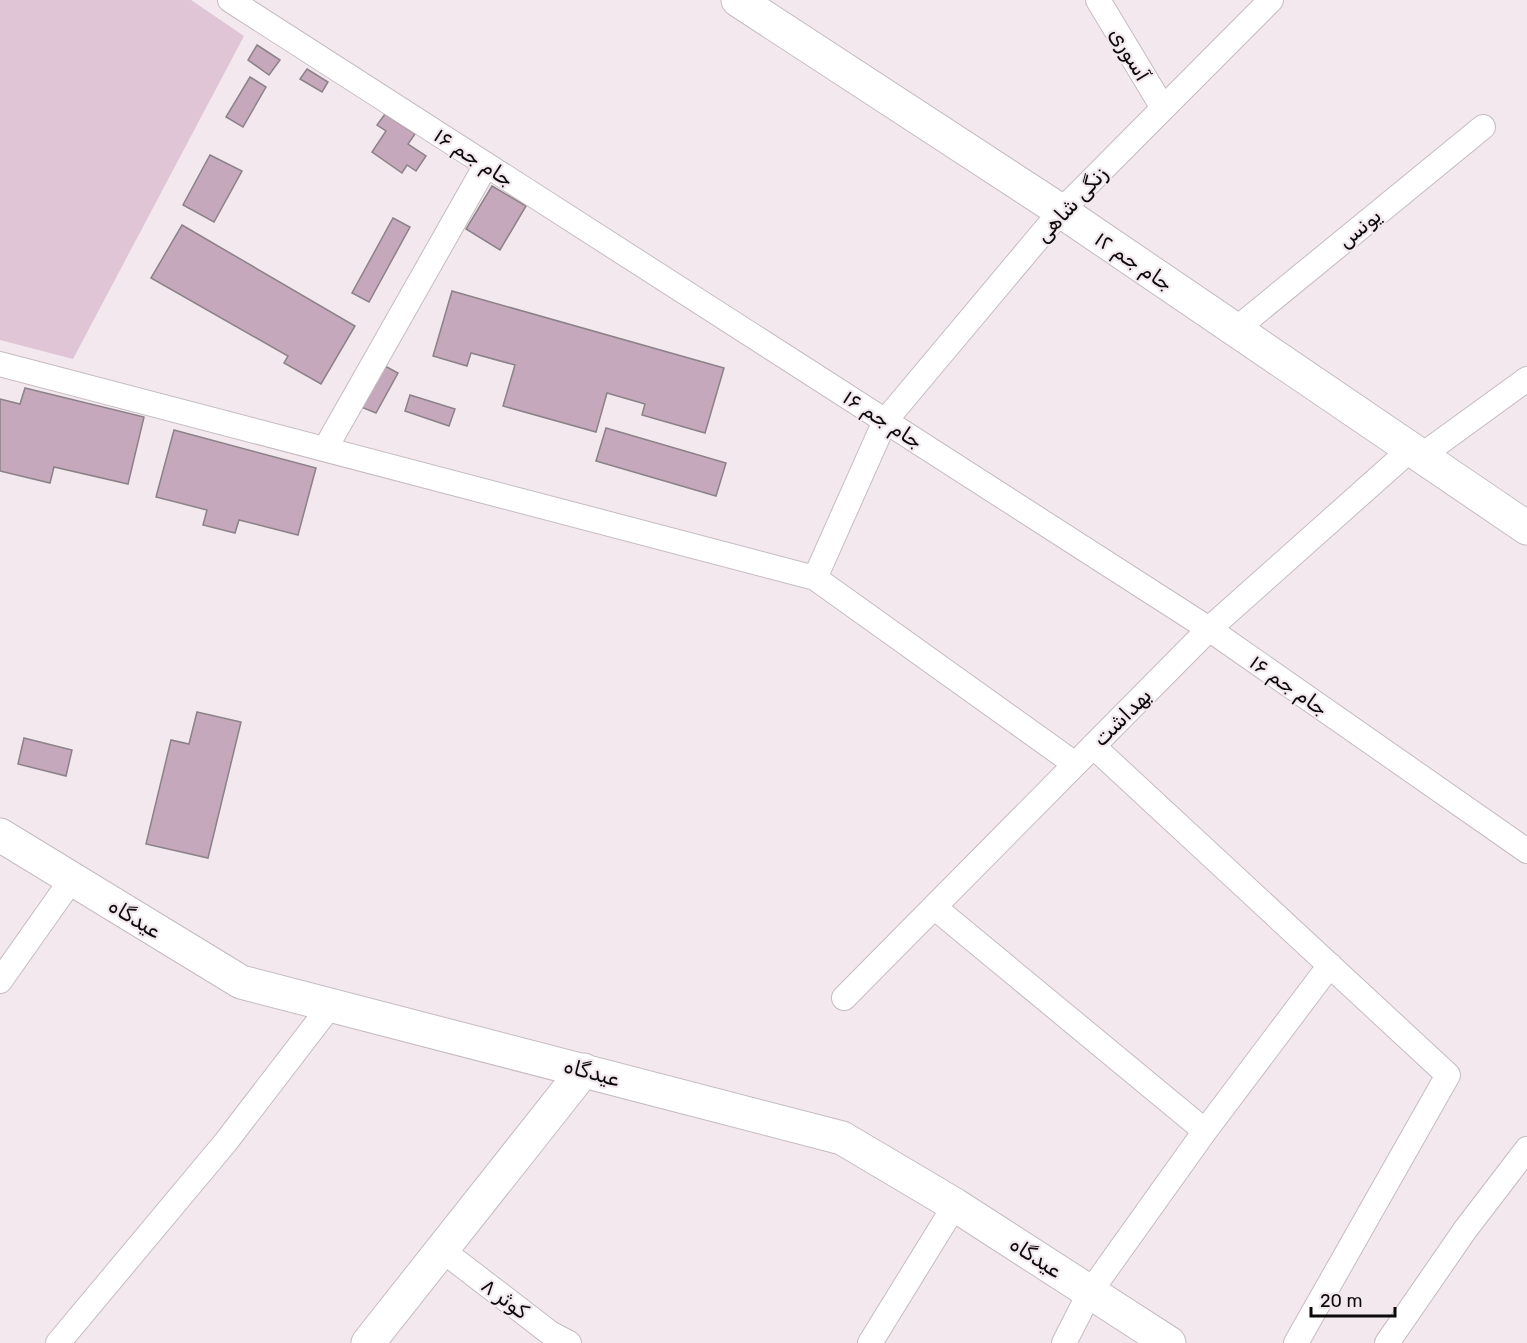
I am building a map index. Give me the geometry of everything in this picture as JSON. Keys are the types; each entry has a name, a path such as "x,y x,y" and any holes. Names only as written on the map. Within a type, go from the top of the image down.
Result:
{"street":[{"name":"جام جم ۱۶","path":"230,0 1209,629 1527,851"},
{"name":"جام جم ۱۲","path":"738,0 1061,211 1527,528"},
{"name":"آسوری","path":"1098,0 1163,108"},
{"name":"زنگی شاهی","path":"815,578 885,421 1061,211 1270,0"},
{"name":"یونس","path":"1235,330 1483,127"},
{"path":"325,449 486,165"},
{"path":"0,364 815,578 1075,764"},
{"path":"1416,452 1527,379"},
{"name":"بهداشت","path":"844,998 1209,629 1416,452"},
{"path":"1094,746 1448,1075 1296,1343"},
{"name":"عیدگاه","path":"0,836 241,982 842,1138 955,1204 1168,1343"},
{"path":"0,981 72,879"},
{"path":"934,907 1206,1131"},
{"path":"1064,1343 1090,1292 1330,965"},
{"path":"58,1343 225,1143 331,1005"},
{"path":"368,1343 584,1070"},
{"path":"1387,1343 1465,1230 1527,1149"},
{"path":"870,1343 955,1204"},
{"name":"کوثر ۸","path":"442,1250 554,1340"}],"shaded area":[{"path":"0,0 191,0 244,36 73,359 0,340"}],"building":[{"path":"257,45 280,60 269,75 248,60"},
{"path":"307,69 328,82 322,92 300,79"},
{"path":"250,77 266,87 243,127 226,117"},
{"path":"385,114 415,134 408,144 426,156 416,171 407,165 402,173 372,152 386,131 377,125"},
{"path":"210,155 242,171 214,222 183,205"},
{"path":"492,186 526,206 500,250 466,229"},
{"path":"393,218 410,227 369,302 352,293"},
{"path":"182,225 355,326 321,384 284,363 288,356 151,278"},
{"path":"452,291 724,368 705,433 642,415 645,404 607,393 596,432 503,406 515,365 471,353 467,366 433,356"},
{"path":"385,366 398,373 376,413 361,407"},
{"path":"25,388 144,417 128,484 54,467 50,483 0,471 0,399 20,404"},
{"path":"410,395 455,409 449,426 405,411"},
{"path":"606,428 726,463 716,496 596,461"},
{"path":"174,430 316,468 298,535 239,520 235,533 203,525 207,510 156,497"},
{"path":"197,712 241,722 208,858 146,844 171,740 189,744"},
{"path":"24,738 72,750 66,776 18,764"}]}
